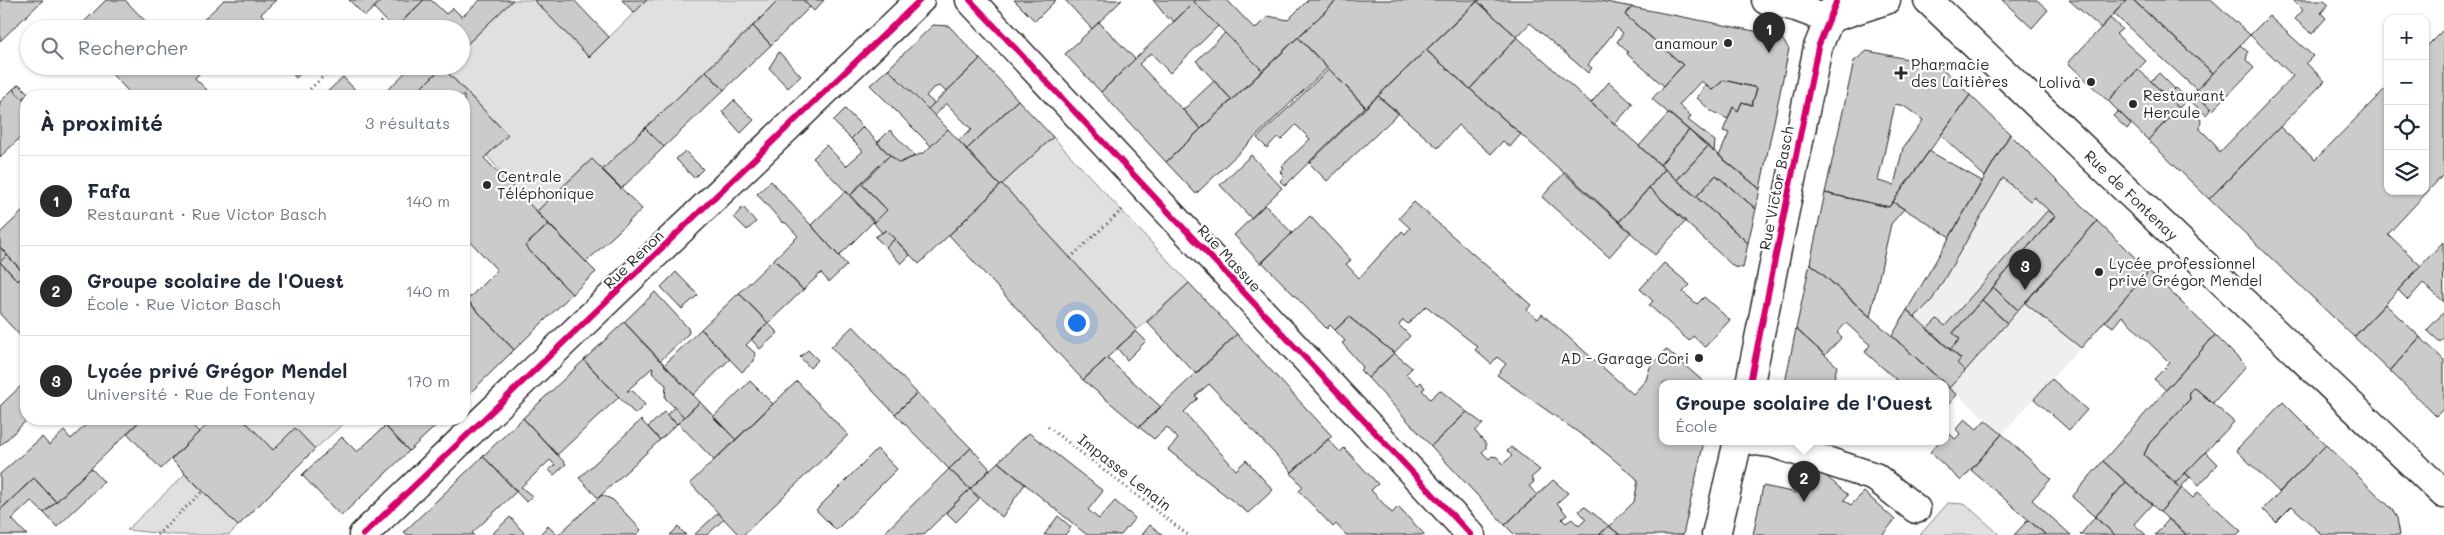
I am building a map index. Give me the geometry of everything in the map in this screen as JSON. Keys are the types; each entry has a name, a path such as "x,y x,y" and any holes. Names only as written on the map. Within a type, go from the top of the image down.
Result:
{"street":[{"name":"Rue Renon","path":"363,535 920,0"},
{"name":"Rue Massue","path":"970,0 1471,535"},
{"path":"1766,0 1796,7 1832,10 1886,0"},
{"name":"Rue de Fontenay","path":"1928,0 2444,494"},
{"name":"Rue Victor Basch","path":"1751,380 1818,47 1832,10"},
{"path":"1716,535 1737,445"},
{"path":"1778,445 1875,477 1916,509"}],"path":[{"path":"308,90 324,75"},
{"path":"1070,258 1146,187"},
{"path":"157,535 202,491"}],"shaded area":[{"path":"513,0 534,0 589,57 647,0 779,0 602,170 592,159 536,212 487,156 508,135 470,95 470,90 465,90 451,75 470,75 470,41"},
{"path":"2010,134 2149,271 2002,434 1949,387 1949,380 1941,380 1892,336"},
{"path":"1053,137 1189,283 1137,330 1002,184"},
{"path":"249,425 342,425 315,449 295,428 273,450"},
{"path":"185,474 238,526 229,535 175,535 127,530"},
{"path":"1948,503 1965,504 1998,533 1996,535 1920,535"}],"building":[{"path":"0,0 43,0 20,20 0,41"},
{"path":"106,0 125,0 144,20 86,20"},
{"path":"224,0 276,0 261,14 267,20 203,20"},
{"path":"349,0 382,0 365,16"},
{"path":"382,0 424,0 403,20 385,20 374,8"},
{"path":"424,0 431,0 446,14 453,8 462,17 480,0 513,0 470,41 470,20 403,20"},
{"path":"534,0 574,0 609,37 589,57"},
{"path":"622,0 647,0 634,13"},
{"path":"779,0 803,0 810,7 771,45 753,26"},
{"path":"803,0 824,0 814,11"},
{"path":"1014,0 1056,0 1035,21"},
{"path":"1065,0 1122,0 1092,29"},
{"path":"1153,0 1196,0 1174,22 1170,17 1168,19"},
{"path":"1196,0 1227,0 1255,29 1268,16 1288,20 1308,0 1337,0 1263,71 1194,2"},
{"path":"1337,0 1479,0 1366,107 1298,37"},
{"path":"1595,0 1632,7 1625,15 1683,65 1664,86 1627,54 1628,52 1617,42 1623,33 1617,28 1588,65 1592,68 1588,73 1530,23 1517,37 1477,1"},
{"path":"2002,0 2037,0 2048,10 2032,28"},
{"path":"2069,0 2126,0 2101,28"},
{"path":"2126,0 2133,0 2213,73 2197,90 2114,14"},
{"path":"2133,0 2212,0 2250,35 2213,73"},
{"path":"2293,0 2324,0 2329,4 2321,13 2326,18 2312,34 2295,19 2303,10"},
{"path":"1477,1 1517,37 1470,89 1426,50"},
{"path":"1194,2 1218,26 1170,73 1151,53 1139,64 1201,129 1166,162 1101,92"},
{"path":"1632,7 1780,36 1789,49 1760,189 1719,156 1729,133 1723,131 1733,107 1738,111 1742,102 1752,105 1757,88 1724,80 1712,90 1701,81 1679,105 1691,116 1688,120 1715,141 1714,152 1652,99 1683,65 1625,15"},
{"path":"2269,16 2313,56 2306,63 2325,81 2209,199 2148,140 2179,108 2188,117 2193,112 2201,120 2200,129 2214,143 2219,153 2293,76 2250,35"},
{"path":"2110,18 2122,29 2116,34 2146,61 2108,101 2068,63"},
{"path":"1099,22 1135,59 1101,92 1065,54"},
{"path":"933,25 949,26 980,59 946,92 940,86 933,88 926,96 934,103 928,109 888,69"},
{"path":"753,26 771,45 724,90 706,71"},
{"path":"2444,29 2444,174 2429,190 2429,60 2429,44"},
{"path":"1225,33 1263,71 1232,100 1196,61"},
{"path":"1298,37 1327,68 1196,194 1166,162"},
{"path":"1517,37 1665,169 1619,222 1470,89"},
{"path":"2240,45 2248,52 2246,60 2254,68 2213,110 2194,93"},
{"path":"1426,50 1521,134 1510,147 1503,141 1491,154 1458,125 1438,148 1378,96"},
{"path":"1867,51 1939,65 1970,95 1889,207 1825,193 1854,61","holes":["1895,104 1904,106 1923,120 1903,148 1894,185 1878,181"]},
{"path":"779,52 801,76 788,88 769,68"},
{"path":"980,59 1018,100 967,149 958,140 972,130 946,103 935,116 928,109"},
{"path":"888,69 948,129 931,146 870,85"},
{"path":"1329,69 1365,107 1285,186 1280,181 1284,176 1280,172 1284,169 1282,166 1310,139 1296,125 1281,140 1277,137 1267,148 1257,138"},
{"path":"2138,69 2179,108 2148,140 2108,101"},
{"path":"706,71 724,90 664,147 645,128"},
{"path":"2159,73 2175,89 2167,97 2151,81"},
{"path":"113,75 198,75 195,78 207,90 127,90"},
{"path":"403,75 434,75 418,90 387,90"},
{"name":"Centrale Téléphonique","path":"434,75 450,75 464,90 419,90"},
{"path":"343,77 355,90 329,90"},
{"path":"1724,80 1757,88 1752,105 1742,102 1738,111 1733,107 1728,119 1711,111 1697,98 1705,85 1712,90"},
{"path":"1214,81 1232,100 1201,129 1183,110"},
{"path":"1609,82 1633,104 1615,124 1591,103"},
{"path":"19,84 25,90 20,90 20,97 13,89"},
{"path":"2176,88 2188,99 2179,108 2167,97"},
{"path":"13,89 20,97 20,138 0,157 0,102"},
{"path":"2384,90 2384,195 2424,195 2388,234 2421,266 2354,337 2209,199 2280,127 2315,160"},
{"path":"2194,93 2211,109 2206,115 2188,99"},
{"path":"1970,95 2010,134 1985,177 1941,135"},
{"name":"Centrale Téléphonique","path":"470,96 508,135 484,158 549,224 525,246 572,294 514,350 470,303 470,297 497,270 470,241"},
{"path":"1378,96 1399,113 1327,181 1309,163"},
{"path":"734,100 754,120 741,133 722,112"},
{"path":"1018,100 1053,137 1000,186 966,150"},
{"path":"845,109 863,127 851,139 833,121"},
{"path":"2118,111 2131,124 2127,129 2113,116"},
{"path":"1669,113 1689,130 1660,165 1639,146"},
{"path":"863,127 890,155 850,196 813,158 826,145 846,166 863,151 851,139"},
{"path":"645,128 664,147 621,189 602,170"},
{"path":"948,129 1000,186 919,264 886,230 882,233 874,223 887,210 861,183 890,155 899,163 925,152"},
{"path":"890,130 915,156 899,163 877,143"},
{"path":"1689,130 1708,146 1677,180 1660,165"},
{"path":"2010,134 2097,221 2018,310 1993,287 2055,216 2034,197 2030,201 2003,178 1932,300 1915,317 1907,310"},
{"path":"1708,146 1760,189 1756,209 1716,175 1696,197 1677,180"},
{"path":"685,151 703,169 694,178 676,159"},
{"path":"1929,151 1982,181 1950,237 1893,202"},
{"path":"1251,155 1282,188 1251,218 1220,185"},
{"path":"592,159 642,209 586,262 536,212"},
{"path":"1665,169 1748,243 1743,268 1734,267 1649,188"},
{"path":"1565,172 1631,232 1609,257 1542,197"},
{"path":"1716,175 1756,209 1748,243 1696,197"},
{"path":"771,181 847,265 829,282 821,273 803,290 774,259 798,236 786,223 782,222 757,194"},
{"path":"861,183 887,210 874,223 850,196"},
{"path":"1002,184 1137,330 1083,380 949,235"},
{"path":"1649,188 1686,221 1655,255 1619,222"},
{"path":"846,191 874,221 839,256 811,225"},
{"path":"1825,193 1889,207 1893,202 1904,209 1891,224 1870,317 1810,263"},
{"path":"1414,202 1531,305 1527,310 1538,319 1542,314 1633,394 1646,380 1650,367 1666,349 1702,380 1659,380 1659,445 1703,445 1683,535 1620,535 1609,526 1634,502 1638,481 1635,477 1596,445 1497,375 1506,364 1497,357 1491,364 1475,350 1478,347 1426,306 1408,324 1403,320 1399,325 1410,336 1394,353 1349,317 1335,330 1330,325 1327,329 1262,262 1310,216 1351,260 1346,264 1359,278 1402,231 1405,234 1410,228 1399,218"},
{"path":"1265,205 1292,233 1261,264 1234,235"},
{"path":"743,207 756,222 747,230 734,217"},
{"path":"2048,210 2055,216 1953,333 1960,339 1950,350 1927,329 1937,319 1945,326"},
{"path":"20,214 20,269 0,247 0,233"},
{"path":"2097,221 2149,271 2081,348 2025,303"},
{"path":"549,224 596,272 572,294 525,246"},
{"path":"886,230 895,239 886,247 875,237"},
{"path":"895,239 910,255 901,264 886,247"},
{"path":"2443,242 2444,302 2423,283 2408,300 2398,290"},
{"path":"0,247 7,255 0,262"},
{"path":"7,255 20,269 20,279 18,281 0,262"},
{"path":"774,259 803,290 768,323 739,293"},
{"path":"0,262 18,281 20,279 20,336 0,314"},
{"path":"1664,263 1690,285 1683,292 1697,304 1704,297 1730,320 1705,347 1693,336 1689,341 1649,305 1653,301 1640,289"},
{"path":"1810,263 1941,380 1897,380 1865,352 1870,345 1846,323 1837,333 1842,337 1825,355 1796,329"},
{"path":"2149,271 2215,335 2166,390 2154,379 2170,363 2122,316 2113,327 2105,321"},
{"path":"676,272 698,295 682,309 661,287"},
{"path":"1189,283 1237,334 1196,374 1147,322"},
{"path":"1993,287 2018,310 2007,323 1982,300"},
{"path":"655,292 688,328 689,333 660,361 624,322"},
{"path":"739,293 768,323 746,345 755,353 754,361 742,372 701,329"},
{"path":"1982,300 2007,323 1965,371 1957,363 1961,359 1950,350 1960,339 1953,333"},
{"path":"470,303 514,350 470,393"},
{"path":"2385,304 2420,337 2390,371 2354,337"},
{"path":"1907,310 1961,359 1957,363 1965,371 1949,388 1949,380 1940,380 1892,336"},
{"path":"2444,312 2444,337 2440,342 2427,330"},
{"path":"1349,317 1394,353 1368,378 1360,370 1363,367 1342,343 1345,341 1335,330"},
{"path":"624,322 700,402 684,417 665,398 666,385 652,373 653,367 627,391 633,391 645,405 635,414 584,360"},
{"path":"768,323 778,333 760,349 751,339"},
{"path":"853,326 917,393 895,414 831,347"},
{"path":"701,329 730,359 693,395 664,365"},
{"path":"1796,329 1837,366 1834,380 1786,380"},
{"path":"1136,331 1146,341 1127,360 1117,348"},
{"path":"1237,334 1332,436 1292,472 1209,384 1195,396 1198,398 1184,412 1236,470 1246,460 1273,490 1248,513 1168,450 1178,439 1167,427 1154,439 1139,427"},
{"path":"2215,335 2246,366 2213,403 2194,387 2189,392 2190,399 2149,444 2144,455 2182,488 2160,512 2103,461"},
{"path":"2420,337 2444,360 2444,408 2436,416 2390,371"},
{"path":"808,350 818,360 810,368 800,357"},
{"path":"1394,353 1412,368 1406,374 1418,385 1421,382 1425,388 1422,390 1430,399 1440,390 1467,412 1431,446 1368,378"},
{"path":"1107,358 1161,407 1139,427 1083,380"},
{"path":"584,360 619,397 557,455 523,418"},
{"path":"2052,379 2087,410 2069,430 2034,399"},
{"path":"750,381 773,404 736,440 713,417"},
{"path":"797,381 848,435 743,535 739,535 690,483"},
{"path":"20,387 20,425 22,425 0,446 0,406"},
{"path":"2194,387 2234,422 2176,483 2144,455 2149,444 2190,399 2189,392"},
{"path":"1949,388 1957,395 1949,404"},
{"path":"917,393 971,448 949,469 895,414"},
{"path":"700,402 736,440 714,460 678,423"},
{"path":"2283,402 2326,445 2279,492 2236,450"},
{"path":"675,407 684,417 677,424 666,415"},
{"path":"664,412 677,424 660,440 648,427"},
{"path":"1467,412 1483,424 1475,431 1486,444 1486,448 1482,452 1489,459 1492,456 1497,457 1503,464 1512,456 1507,451 1511,447 1540,470 1531,478 1534,482 1529,486 1537,495 1505,525 1431,446"},
{"path":"523,418 566,464 554,475 549,470 555,465 550,460 521,487 532,496 526,502 483,456"},
{"path":"1965,419 1977,429 1985,420 2002,434 1961,481 1930,452 1936,445 1949,445 1949,433 1955,439 1960,434 1956,429"},
{"path":"641,420 660,440 598,498 579,478"},
{"path":"86,425 136,425 56,502 34,478 0,510 0,474 42,437 49,445 64,431 71,439"},
{"path":"136,425 193,425 199,432 161,469 127,433"},
{"path":"207,425 249,425 273,450 295,428 315,449 238,526 171,459"},
{"path":"385,425 437,425 409,451"},
{"path":"385,426 409,451 341,516 302,475 342,437 357,452"},
{"path":"1029,433 1103,491 1088,510 1099,519 1115,501 1135,518 1121,535 1087,535 998,462"},
{"path":"2002,434 2051,479 2032,500 2071,535 2046,535 1971,470"},
{"path":"1328,439 1340,452 1344,448 1378,484 1371,490 1392,513 1398,507 1425,535 1346,535 1336,524 1333,527 1299,491 1303,487 1291,473"},
{"path":"2326,445 2391,508 2397,518 2400,535 2322,535 2292,506 2276,522 2263,509"},
{"path":"971,448 990,469 970,489 949,469"},
{"path":"877,449 897,469 836,530 816,510"},
{"path":"2206,452 2218,464 2199,485 2185,473"},
{"path":"483,456 517,491 472,533 474,535 408,535 404,532"},
{"path":"2103,461 2126,482 2095,517 2072,497"},
{"path":"998,462 1025,484 1002,517 970,489"},
{"path":"91,468 104,482 57,527 44,513"},
{"path":"949,469 970,489 923,535 882,535"},
{"path":"1818,469 1848,495 1844,500 1851,505 1864,492 1895,520 1884,535 1753,535 1763,486 1797,493"},
{"path":"2185,473 2190,477 2180,488 2175,484"},
{"path":"34,478 56,502 44,513 31,501 12,519 27,535 0,535 0,510"},
{"path":"1553,480 1568,493 1557,503 1567,515 1562,519 1566,523 1572,519 1579,526 1586,519 1579,511 1584,506 1609,526 1599,535 1515,535 1505,525"},
{"path":"2126,482 2152,504 2134,524 2146,535 2115,535 2095,517"},
{"path":"2182,488 2193,498 2198,492 2241,531 2237,535 2187,535 2160,512"},
{"path":"970,489 979,499 956,522 946,512"},
{"path":"602,495 613,500 641,530 636,535 558,535"},
{"path":"718,513 724,519 707,535 694,535"},
{"path":"1058,516 1071,527 1065,535 1044,535"},
{"path":"510,517 524,533 522,535 491,535"},
{"path":"2095,517 2114,534 2114,535 2080,535"},
{"path":"2169,519 2187,535 2155,535"},
{"path":"2028,520 2046,535 2014,535"},
{"path":"1150,525 1163,535 1142,535"},
{"path":"548,526 557,535 539,535"},
{"path":"1609,526 1620,535 1599,535"},
{"path":"678,527 686,535 670,535"}],"cycle path":[{"path":"363,535 920,0"},
{"path":"970,0 1471,535"},
{"path":"1751,380 1818,47 1837,0"}],"place":[{"name":"anamour","path":"1728,43"},
{"name":"Fafa","path":"1769,53"},
{"name":"Pharmacie des Laitières","path":"1901,73"},
{"name":"Lolivà","path":"2091,82"},
{"name":"Restaurant Hercule","path":"2133,104"},
{"name":"Centrale Téléphonique","path":"487,185"},
{"name":"Lycée professionnel privé Grégor Mendel","path":"2099,272"},
{"name":"Lycée privé Grégor Mendel","path":"2025,290"},
{"name":"AD - Garage Cori","path":"1699,358"},
{"name":"Groupe scolaire de l'Ouest","path":"1804,502"}]}
